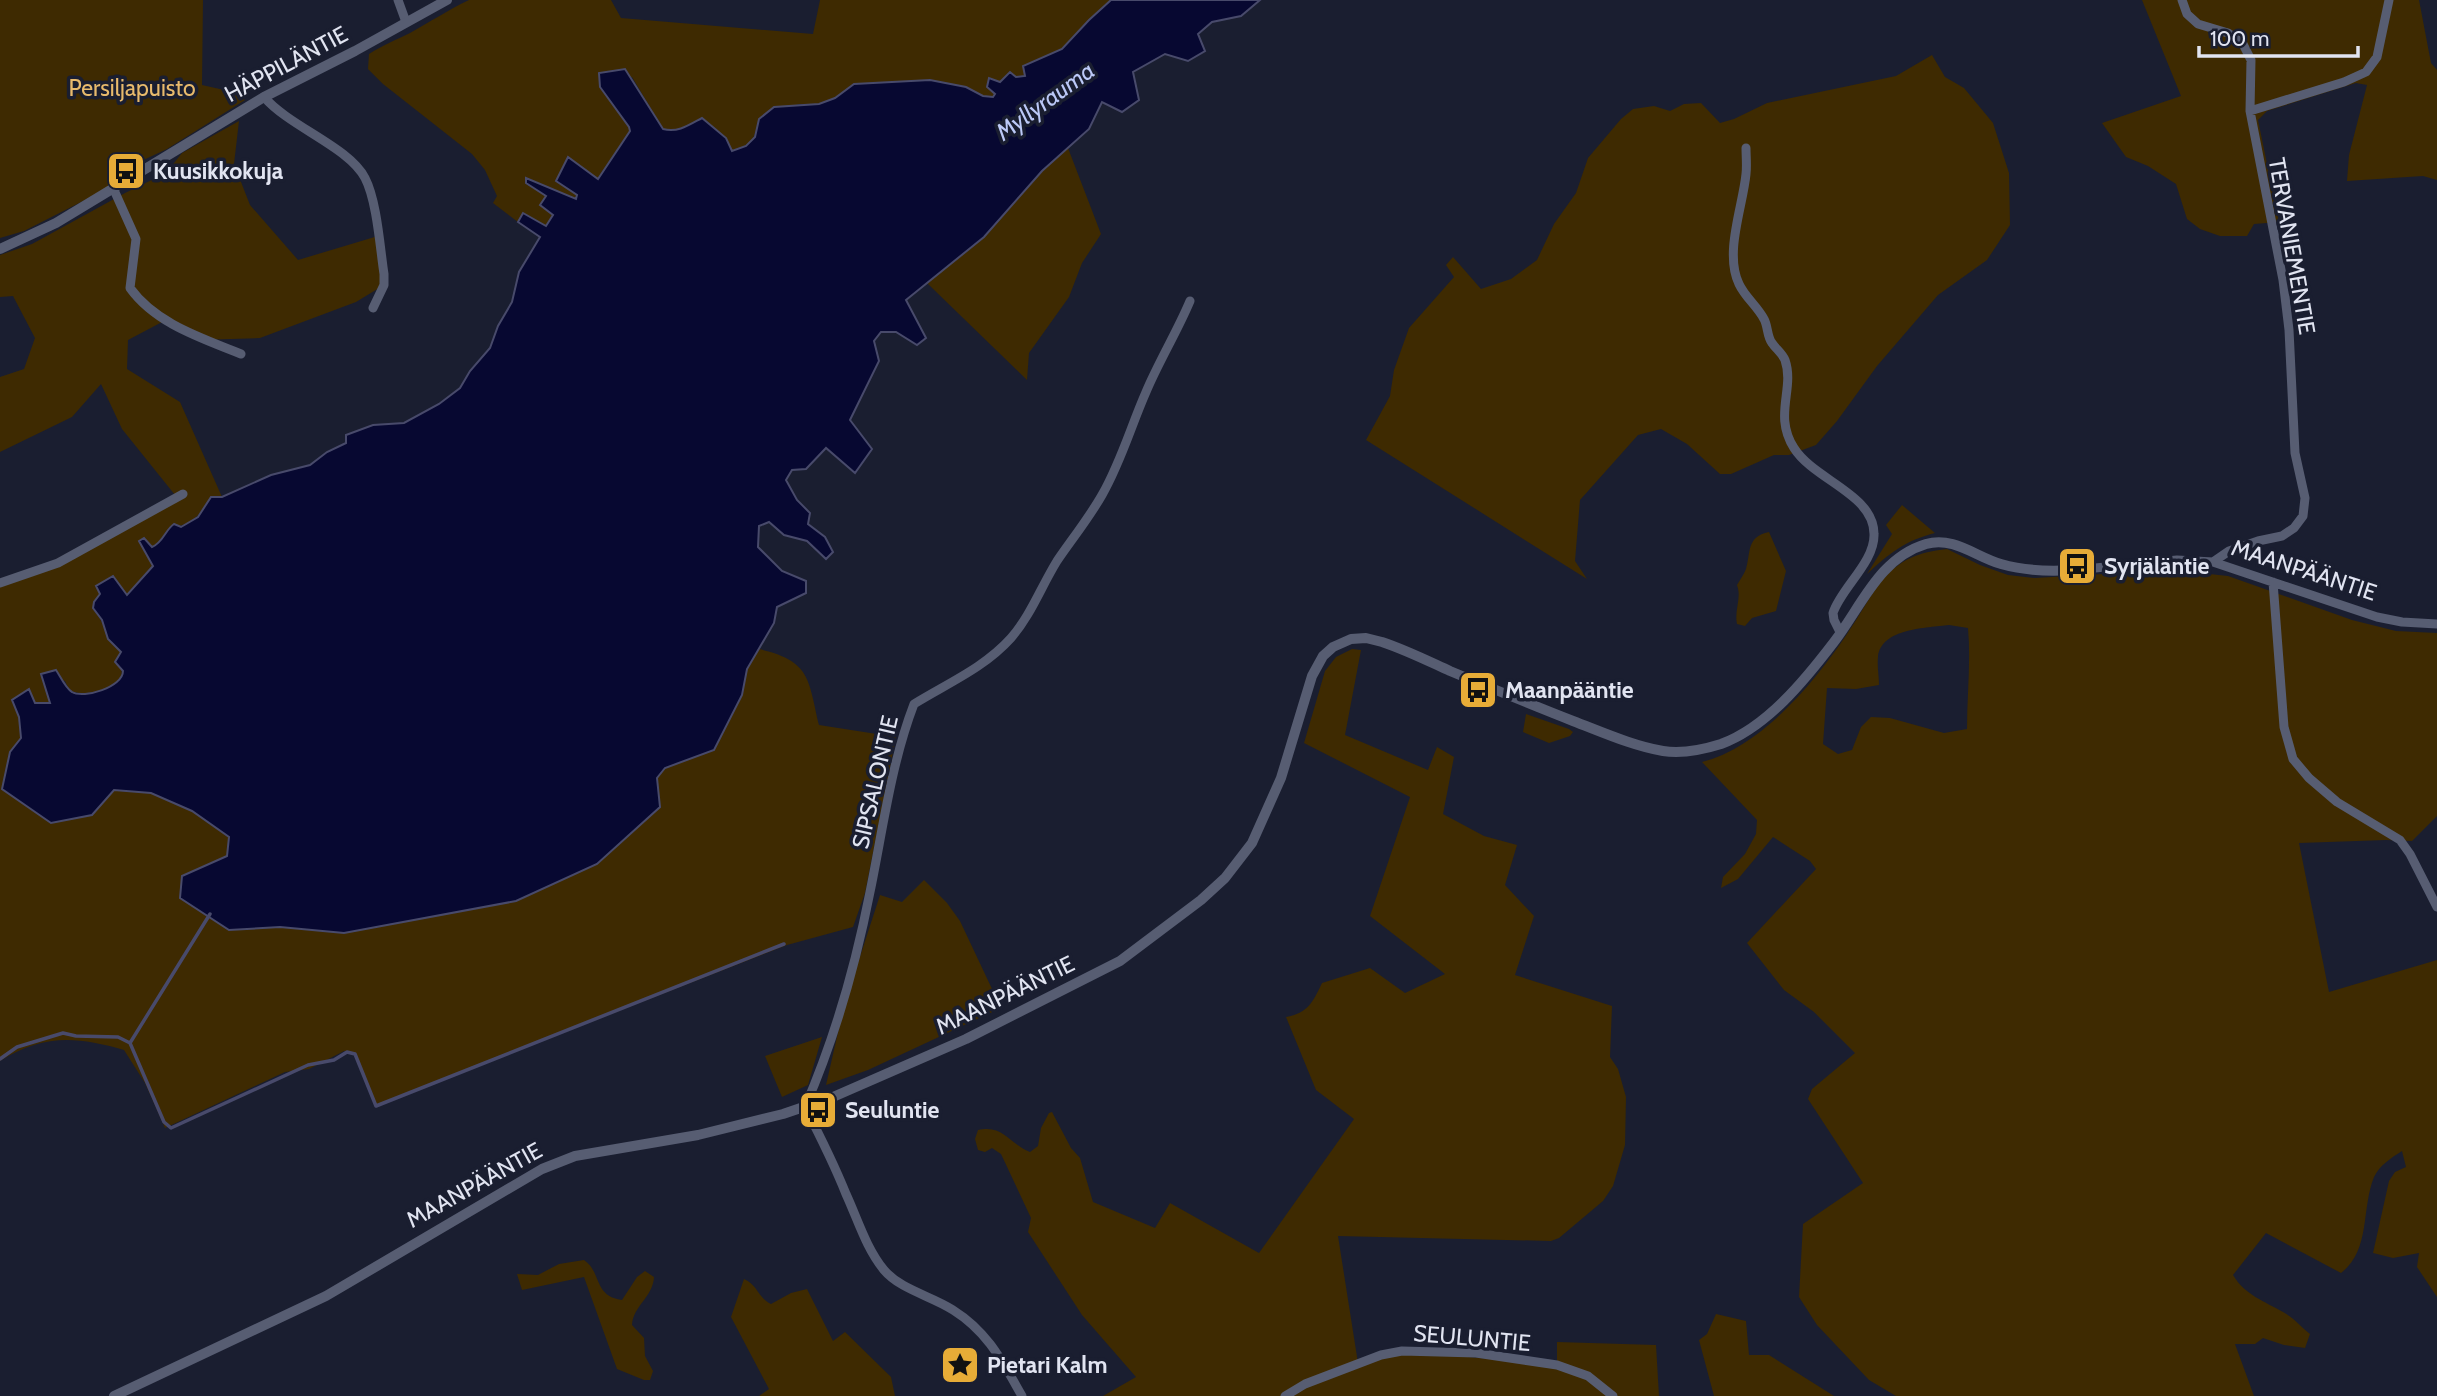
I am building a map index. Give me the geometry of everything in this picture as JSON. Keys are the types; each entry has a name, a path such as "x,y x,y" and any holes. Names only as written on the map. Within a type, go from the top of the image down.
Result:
{"street":[{"path":"398,0 406,22"},
{"name":"HÄPPILÄNTIE","path":"0,249 33,235 114,190 264,97 447,0"},
{"name":"TERVANIEMENTIE","path":"2182,0 2188,14 2198,24 2228,33 2243,44 2251,61 2250,111 2283,280 2289,330 2295,453 2305,498 2303,516 2294,528 2282,536 2229,551 2213,562"},
{"path":"2250,111 2358,77 2366,72 2379,52 2389,0"},
{"path":"264,97 309,133 346,156 365,178 384,274 384,285 373,308"},
{"path":"1746,148 1746,173 1736,223 1735,270 1739,284 1765,320 1770,342 1785,360 1784,422 1787,434 1804,462 1860,502 1869,514 1873,527 1872,547 1833,613 1833,620 1840,632"},
{"path":"114,190 136,239 130,288 136,296 171,323 241,354"},
{"name":"SIPSALONTIE","path":"805,1107 824,1057 861,936 899,746 914,704 984,663 1011,638 1034,606 1058,561 1108,484 1146,391 1190,301"},
{"path":"0,583 58,563 183,494"},
{"name":"MAANPÄÄNTIE","path":"114,1396 326,1296 542,1169 576,1156 698,1135 805,1107 966,1039 1071,987 1130,954 1201,900 1225,878 1258,834 1281,778 1312,676 1322,656 1339,644 1358,639 1382,642 1603,732 1648,748 1676,752 1723,743 1752,726 1786,697 1840,632 1878,577 1901,557 1926,544 1953,544 1998,563 2057,572 2177,560 2213,562 2377,617 2437,624"},
{"path":"2273,582 2284,727 2293,759 2337,802 2400,840 2437,906"},
{"path":"805,1107 866,1240 884,1270 902,1284 939,1301 968,1321 995,1349 1022,1396"},
{"name":"SEULUNTIE","path":"1285,1396 1305,1384 1348,1367 1381,1355 1402,1351 1476,1353 1556,1365 1588,1376 1613,1396"}],"green space":[{"name":"Persiljapuisto","path":"0,0 203,0 202,85 233,92 245,100 167,149 137,163 115,177 109,186 85,200 24,231 0,238"},
{"path":"469,0 611,0 621,18 813,34 820,0 1111,0 1062,49 1023,66 1025,76 1004,79 993,97 983,96 966,87 949,85 854,84 835,98 819,104 799,104 759,119 751,140 732,151 702,118 679,129 663,129 632,77 600,87 630,127 630,131 597,179 565,163 563,170 577,195 576,199 527,178 526,184 546,196 553,215 546,226 524,214 518,222 493,203 497,196 485,170 472,154 383,84 368,69 369,54"},
{"path":"2142,0 2419,0 2431,63 2437,70 2437,180 2423,176 2347,181 2349,155 2367,85 2356,83 2267,111 2258,120 2279,222 2254,224 2247,236 2220,236 2200,229 2187,219 2176,184 2148,166 2126,157 2102,123 2181,96"},
{"path":"1932,55 1945,77 1964,88 1993,123 2009,173 2010,225 1987,260 1938,295 1877,366 1816,445 1789,455 1774,455 1731,474 1720,474 1687,444 1661,429 1638,435 1580,500 1575,561 1587,579 1366,440 1390,396 1394,370 1409,328 1454,277 1446,265 1453,257 1481,289 1511,279 1537,260 1554,224 1576,193 1588,158 1633,109 1654,106 1670,111 1684,104 1701,103 1720,123 1767,103 1896,76"},
{"path":"239,121 234,164 250,205 298,260 378,236 384,285 356,302 260,338 198,340 164,321 128,340 127,369 180,402 222,497 206,503 191,521 170,527 155,546 152,547 144,538 139,541 153,565 127,595 100,594 93,608 121,652 119,665 122,673 119,680 105,690 85,693 69,690 65,681 41,674 51,703 35,703 19,717 774,623 759,649 789,659 798,666 809,684 819,725 896,737 865,893 853,927 787,945 376,1106 355,1054 344,1051 309,1069 285,1072 165,1128 145,1083 124,1050 90,1042 60,1040 31,1046 0,1061 0,579 53,561 175,495 122,429 101,384 72,417 0,452 0,377 24,369 35,338 13,296 0,297 0,255 32,244 166,173 182,153"},
{"path":"1068,148 1101,234 1082,263 1069,297 1029,353 1027,380 927,283 984,237 1041,171"},
{"path":"1902,505 1935,533 1898,549 1867,574 1892,534 1886,525"},
{"path":"1769,532 1786,571 1776,611 1752,618 1745,626 1737,624 1737,585 1746,569 1753,541"},
{"path":"1947,549 2008,575 2035,578 2172,570 2228,576 2352,620 2396,631 2437,633 2437,816 2412,841 2299,843 2329,992 2437,960 2437,1297 2417,1267 2419,1253 2393,1258 2373,1253 2389,1181 2395,1172 2406,1167 2402,1151 2383,1165 2374,1177 2357,1253 2341,1273 2266,1233 2233,1275 2249,1293 2287,1314 2310,1334 2305,1348 2263,1338 2255,1344 2235,1344 2254,1396 1896,1396 1869,1380 1817,1325 1799,1297 1803,1224 1863,1183 1808,1099 1812,1089 1855,1053 1814,1012 1784,990 1747,943 1816,869 1810,861 1773,837 1738,879 1721,888 1723,877 1745,854 1756,834 1757,820 1702,762 1745,743 1784,711 1834,653 1885,577 1910,558","holes":["1949,625 1968,628 1967,729 1944,733 1890,718 1871,717 1861,727 1852,750 1838,754 1823,744 1827,688 1856,689 1879,685 1878,657 1881,647 1896,635"]},
{"path":"1352,649 1361,650 1345,735 1428,770 1437,747 1454,757 1443,814 1484,836 1517,845 1505,885 1534,916 1515,975 1612,1006 1610,1057 1618,1069 1626,1097 1625,1145 1613,1186 1603,1201 1559,1238 1551,1241 1338,1236 1358,1363 1402,1351 1557,1365 1557,1342 1656,1345 1659,1396 1103,1396 1136,1377 1082,1315 1028,1232 1031,1218 1001,1154 992,1148 985,1152 978,1150 975,1139 978,1130 987,1129 1000,1132 1030,1152 1038,1146 1041,1128 1052,1112 1071,1148 1080,1158 1093,1202 1155,1228 1170,1203 1259,1253 1354,1119 1316,1090 1286,1017 1300,1013 1309,1006 1322,983 1370,968 1405,993 1445,974 1370,916 1410,797 1304,743 1325,671 1336,657"},
{"path":"1526,714 1573,732 1570,736 1549,743 1523,732"},
{"path":"924,880 947,903 960,921 1001,1008 868,1070 826,1085 844,1006 880,895 902,902"},
{"path":"822,1037 808,1085 782,1097 765,1056"},
{"path":"584,1260 590,1265 602,1289 613,1298 622,1300 637,1277 645,1271 654,1277 632,1325 644,1338 645,1356 653,1371 650,1380 617,1369 584,1277 522,1290 517,1274 538,1275 559,1264"},
{"path":"744,1279 771,1304 791,1293 807,1289 833,1341 845,1332 891,1377 895,1396 759,1396 769,1389 731,1317"},
{"path":"1716,1314 1746,1321 1749,1355 1769,1355 1834,1396 1714,1396 1699,1340 1707,1334"}],"water":[{"name":"Myllyrauma","path":"1111,0 1260,0 1241,16 1212,22 1198,34 1205,51 1188,61 1165,54 1133,72 1139,100 1122,112 1102,102 1089,129 1042,171 984,237 906,300 926,338 917,345 896,332 881,332 874,341 879,361 850,420 872,449 855,473 826,448 806,469 792,470 786,480 797,500 810,513 808,524 825,537 833,552 826,559 807,541 784,535 769,522 759,526 758,547 782,571 806,581 806,593 777,607 774,623 747,669 742,695 714,750 665,768 657,778 660,807 597,864 516,901 344,933 280,927 229,930 180,898 182,876 227,856 229,837 192,811 151,793 114,790 92,815 51,823 2,789 10,752 21,738 19,717 12,700 29,689 35,703 50,703 41,674 56,670 68,688 78,694 93,693 110,687 121,677 123,671 115,662 121,652 108,639 102,620 93,608 100,594 96,586 113,576 127,595 153,566 139,541 144,538 152,547 159,543 174,524 181,527 198,517 211,497 222,497 271,475 310,465 327,452 346,443 346,435 373,425 404,423 439,404 460,388 470,371 490,348 498,326 512,302 519,272 540,237 518,222 523,213 546,226 553,215 540,205 546,196 526,183 526,178 576,199 577,195 556,181 568,157 598,179 630,131 600,87 599,73 625,69 663,129 679,129 702,118 726,138 732,151 746,146 755,137 759,119 774,107 819,104 835,98 854,84 930,80 966,87 983,96 993,97 995,94 987,87 989,78 1000,82 1010,72 1016,77 1025,76 1023,66 1062,49"}],"waterway":[{"path":"130,1043 210,914"},
{"path":"0,1059 17,1047 63,1033 118,1037 130,1043 164,1122 171,1128 308,1065 334,1060 347,1052 355,1054 376,1106 784,944"}],"place":[{"name":"Kuusikkokuja","path":"126,171"},
{"name":"Syrjäläntie","path":"2077,566"},
{"name":"Maanpääntie","path":"1478,690"},
{"name":"Seuluntie","path":"818,1110"},
{"name":"Pietari Kalm","path":"960,1365"}]}
